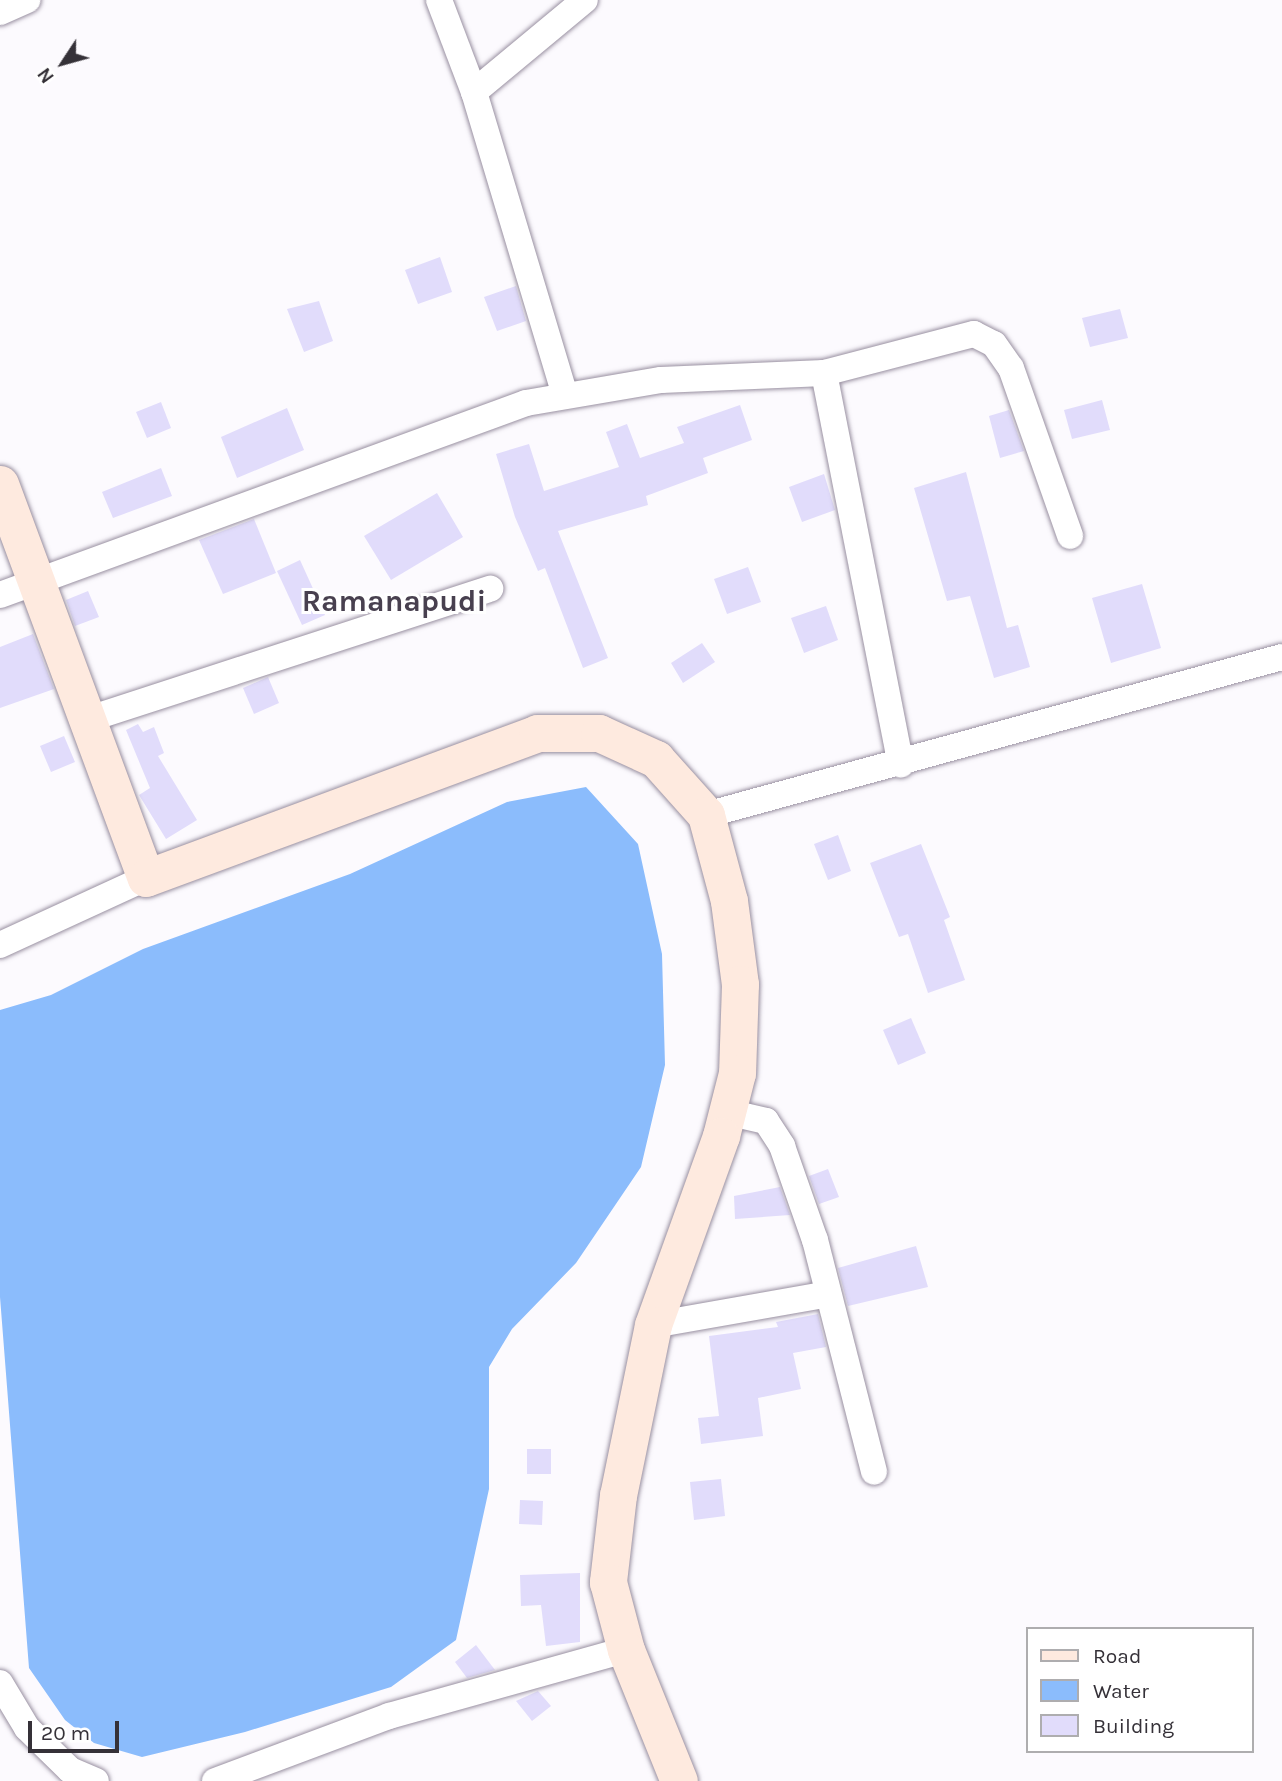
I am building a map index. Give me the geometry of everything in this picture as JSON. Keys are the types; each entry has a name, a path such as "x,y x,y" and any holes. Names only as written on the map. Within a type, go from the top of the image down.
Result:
{"main road":[{"path":"0,484 146,878 537,733 599,733 656,759 706,815 729,901 740,984 737,1073 727,1112 653,1325 618,1495 608,1582 635,1672 679,1781"}],"street":[{"path":"0,12 27,0"},
{"path":"439,0 474,92 565,396"},
{"path":"474,92 585,0"},
{"path":"0,595 526,402 661,380 824,373 974,334 994,344 1011,368 1070,536"},
{"path":"824,373 901,765"},
{"path":"89,719 490,589"},
{"path":"706,815 901,765 1282,657"},
{"path":"0,945 146,878"},
{"path":"727,1112 766,1121 782,1146 828,1294 874,1472"},
{"path":"653,1325 828,1294"},
{"path":"215,1781 388,1716 635,1672"},
{"path":"0,1683 27,1728 70,1770 96,1781"}],"water":[{"path":"586,787 638,844 662,954 665,1065 641,1167 576,1263 512,1329 489,1367 489,1489 456,1640 391,1687 245,1732 142,1757 94,1743 65,1720 29,1668 0,1297 0,1010 51,995 143,949 350,874 507,802"}],"building":[{"path":"440,257 452,292 418,304 405,270"},
{"path":"516,286 526,321 497,331 484,297"},
{"path":"319,301 333,341 304,352 287,309"},
{"path":"1120,309 1128,338 1090,347 1082,318"},
{"path":"1102,400 1110,430 1072,439 1064,410"},
{"path":"161,402 171,428 147,438 136,412"},
{"path":"740,405 752,440 703,458 708,473 646,496 648,505 558,531 608,658 583,668 545,568 538,571 515,517 496,454 529,444 544,491 619,467 606,432 627,424 640,458 684,443 677,427"},
{"path":"287,408 304,450 237,478 221,437"},
{"path":"1009,410 1024,451 1000,458 989,416"},
{"path":"161,468 172,496 113,518 102,492"},
{"path":"966,472 1007,628 1018,625 1030,667 994,678 970,596 947,601 914,488"},
{"path":"824,474 835,510 802,522 789,487"},
{"path":"437,493 463,537 391,580 364,536"},
{"path":"254,519 276,573 223,594 199,540"},
{"path":"300,560 325,615 302,625 277,571"},
{"path":"748,567 761,602 727,614 714,579"},
{"path":"1142,584 1161,648 1111,663 1092,598"},
{"path":"88,591 99,617 75,626 66,600"},
{"path":"826,606 838,640 804,653 791,618"},
{"path":"33,634 54,689 0,708 0,647"},
{"path":"702,643 715,662 683,683 671,663"},
{"path":"268,677 279,703 254,714 243,688"},
{"path":"138,724 143,732 154,727 164,753 158,756 197,820 166,839 139,795 150,788 126,730"},
{"path":"64,736 75,762 51,772 40,746"},
{"path":"838,835 851,871 828,880 814,844"},
{"path":"921,844 950,917 944,920 965,980 928,993 908,934 899,937 870,863"},
{"path":"911,1018 926,1053 898,1065 883,1030"},
{"path":"828,1169 839,1197 819,1204 809,1176"},
{"path":"780,1187 790,1215 735,1219 734,1196"},
{"path":"916,1246 928,1287 848,1306 838,1268"},
{"path":"818,1314 826,1347 793,1353 801,1389 758,1398 763,1436 701,1444 698,1418 719,1416 709,1336 778,1327 776,1322"},
{"path":"527,1449 551,1449 551,1474 527,1474"},
{"path":"721,1479 725,1516 694,1520 690,1482"},
{"path":"520,1500 543,1501 542,1525 519,1524"},
{"path":"580,1573 580,1642 546,1646 541,1605 521,1606 520,1575"},
{"path":"476,1645 495,1670 467,1678 455,1662"},
{"path":"538,1691 551,1706 532,1721 516,1701"}],"district":[{"name":"Ramanapudi","path":"394,601"}]}
